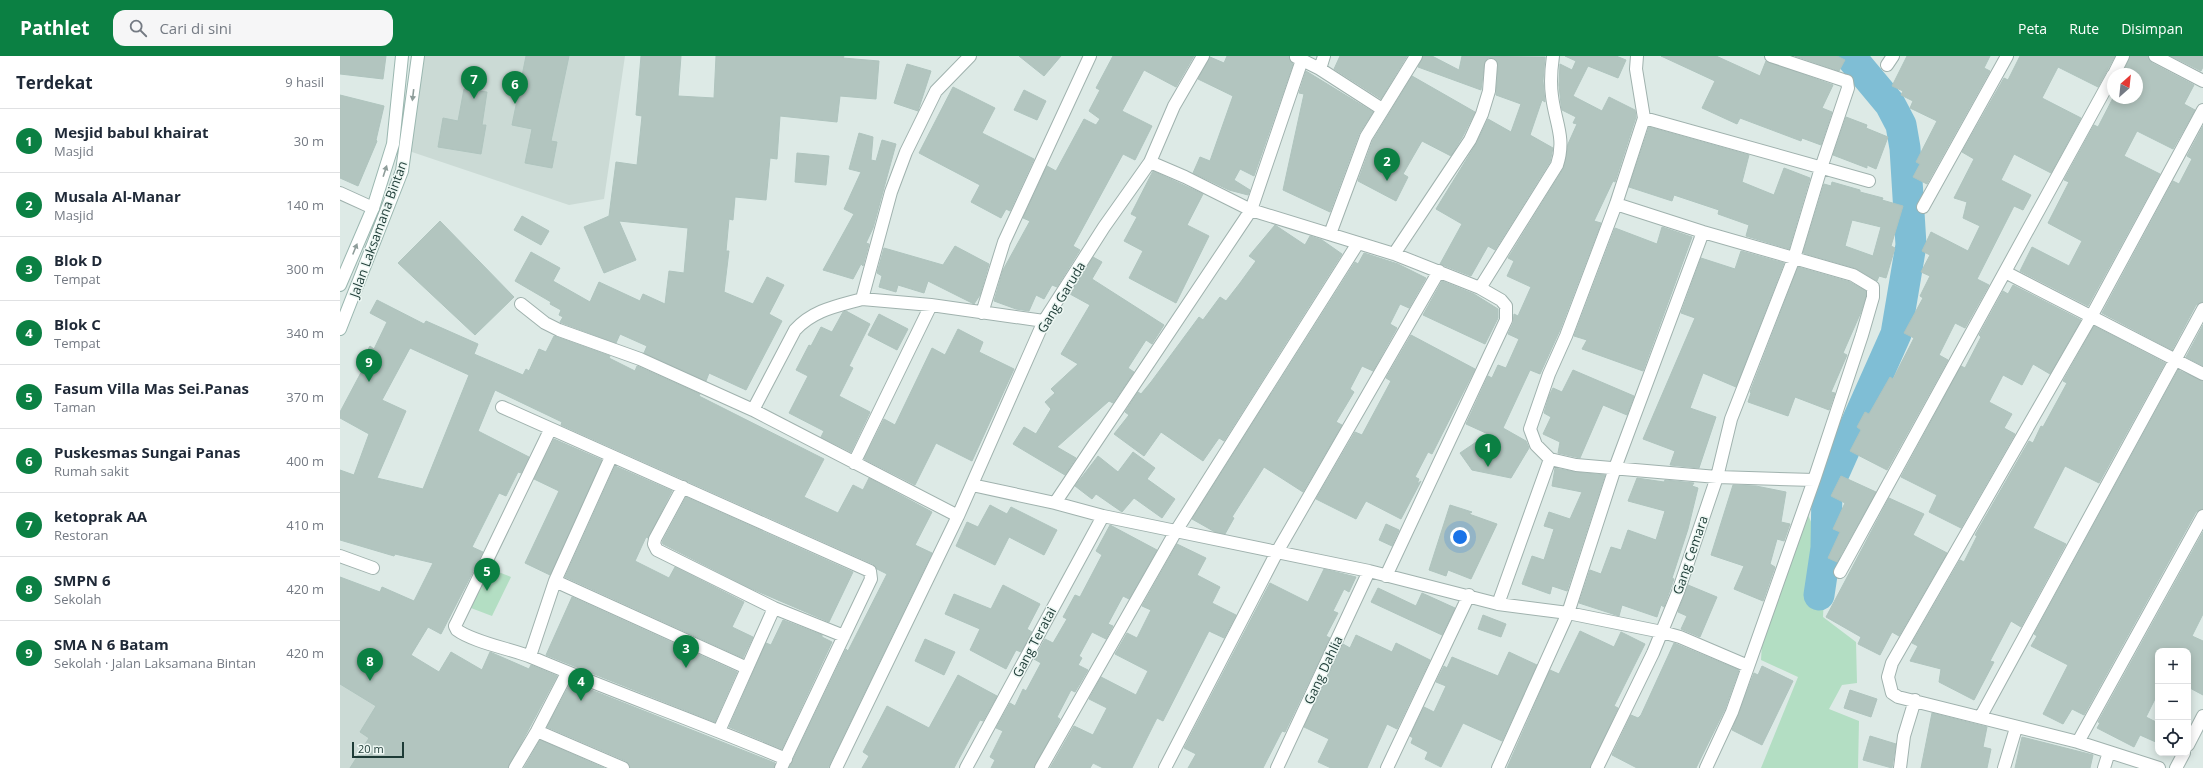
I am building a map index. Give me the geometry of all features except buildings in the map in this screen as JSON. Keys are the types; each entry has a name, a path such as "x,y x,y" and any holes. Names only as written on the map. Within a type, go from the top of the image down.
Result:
{"street":[{"name":"Jalan Laksamana Bintan","path":"340,285 373,208 393,144 402,56"},
{"name":"Jalan Laksamana Bintan","path":"341,323 402,171 418,56"},
{"path":"862,299 891,192 906,152 936,91 970,56"},
{"path":"982,313 1004,242 1090,56"},
{"name":"Gang Garuda","path":"836,768 958,516 1044,321 1104,227 1150,162 1174,106 1203,56"},
{"path":"1320,69 1324,56"},
{"path":"1330,234 1364,144 1382,109 1408,72 1416,56"},
{"path":"1480,288 1557,165 1562,152 1562,141 1552,97 1550,78 1553,56"},
{"path":"1637,56 1636,70 1644,118 1616,204 1566,336 1549,374 1530,429 1536,445 1550,459 1576,465 1717,477 1814,480"},
{"name":"Gang Cemara","path":"1597,768 1662,632 1717,477 1731,419 1794,258 1821,168 1849,85 1843,80 1771,56"},
{"path":"1923,207 2007,56"},
{"path":"2116,68 2123,56"},
{"path":"2155,56 2203,81"},
{"path":"1055,503 1251,210 1299,58 1320,69 1382,109"},
{"path":"1394,254 1470,140 1482,114 1489,91 1491,65"},
{"path":"1840,572 2107,85"},
{"path":"2159,768 2078,742 2016,728 1981,716 1898,697 1892,693 1888,677 1892,664 2091,317 2203,110"},
{"path":"1644,118 1869,181"},
{"path":"1150,162 1185,177 1251,210 1394,254 1439,271 1480,288 1501,300 1506,306 1506,320 1386,576"},
{"path":"340,194 373,208"},
{"path":"1616,204 1703,232 1853,274 1873,287 1874,297 1814,480 1732,712 1706,768"},
{"path":"1498,768 1568,613 1615,468 1703,232"},
{"path":"1041,768 1176,530 1358,243"},
{"path":"1165,768 1277,552 1439,271"},
{"path":"2004,272 2203,374"},
{"path":"753,410 795,330 803,322 825,309 862,299 931,305 1044,321"},
{"path":"521,304 545,323 559,330 640,359 753,410 958,516"},
{"path":"854,463 931,305"},
{"path":"1981,716 2203,309"},
{"path":"502,407 550,430 870,571 871,579 784,764 719,730 567,673 530,656 460,633 455,626 550,430"},
{"path":"530,656 555,581 611,457"},
{"path":"1498,604 1550,459"},
{"path":"972,485 1055,503 1103,516 1369,571 1469,595 1498,604 1568,613 1662,632 1680,637 1748,666"},
{"path":"683,488 655,539 654,544 657,550 774,608 844,636"},
{"name":"Gang Teratai","path":"966,768 1103,516"},
{"path":"2078,742 2203,516"},
{"path":"340,556 373,568"},
{"name":"Gang Dahlia","path":"1277,768 1369,571"},
{"path":"555,581 747,668"},
{"path":"1387,768 1469,595"},
{"path":"719,730 774,608"},
{"path":"515,768 537,731 567,673"},
{"path":"1900,768 1904,736 1915,700"},
{"path":"2191,739 2203,716"},
{"path":"2004,768 2016,728"},
{"path":"537,731 623,768"},
{"path":"2104,768 2109,752"},
{"path":"2176,768 2182,756"}],"shaded area":[{"path":"416,56 625,56 604,199 569,205 409,151"},
{"path":"340,644 427,768 340,768"}],"green space":[{"path":"1807,513 1826,554 1823,617 1856,642 1857,683 1842,685 1829,709 1859,721 1858,768 1761,768 1798,677 1761,660 1762,643"},
{"path":"483,566 511,577 492,616 463,605"}],"waterway":[{"path":"1819,595 1826,548 1827,489 1896,334 1911,245 1905,148 1901,125 1890,104 1850,56"}],"place":[{"name":"ketoprak AA","path":"474,99"},
{"name":"Puskesmas Sungai Panas","path":"515,104"},
{"name":"Musala Al-Manar","path":"1387,181"},
{"name":"SMA N 6 Batam","path":"369,382"},
{"name":"Mesjid babul khairat","path":"1488,467"},
{"name":"Fasum Villa Mas Sei.Panas","path":"487,591"},
{"name":"Blok D","path":"686,668"},
{"name":"SMPN 6","path":"370,681"},
{"name":"Blok C","path":"581,701"}]}
